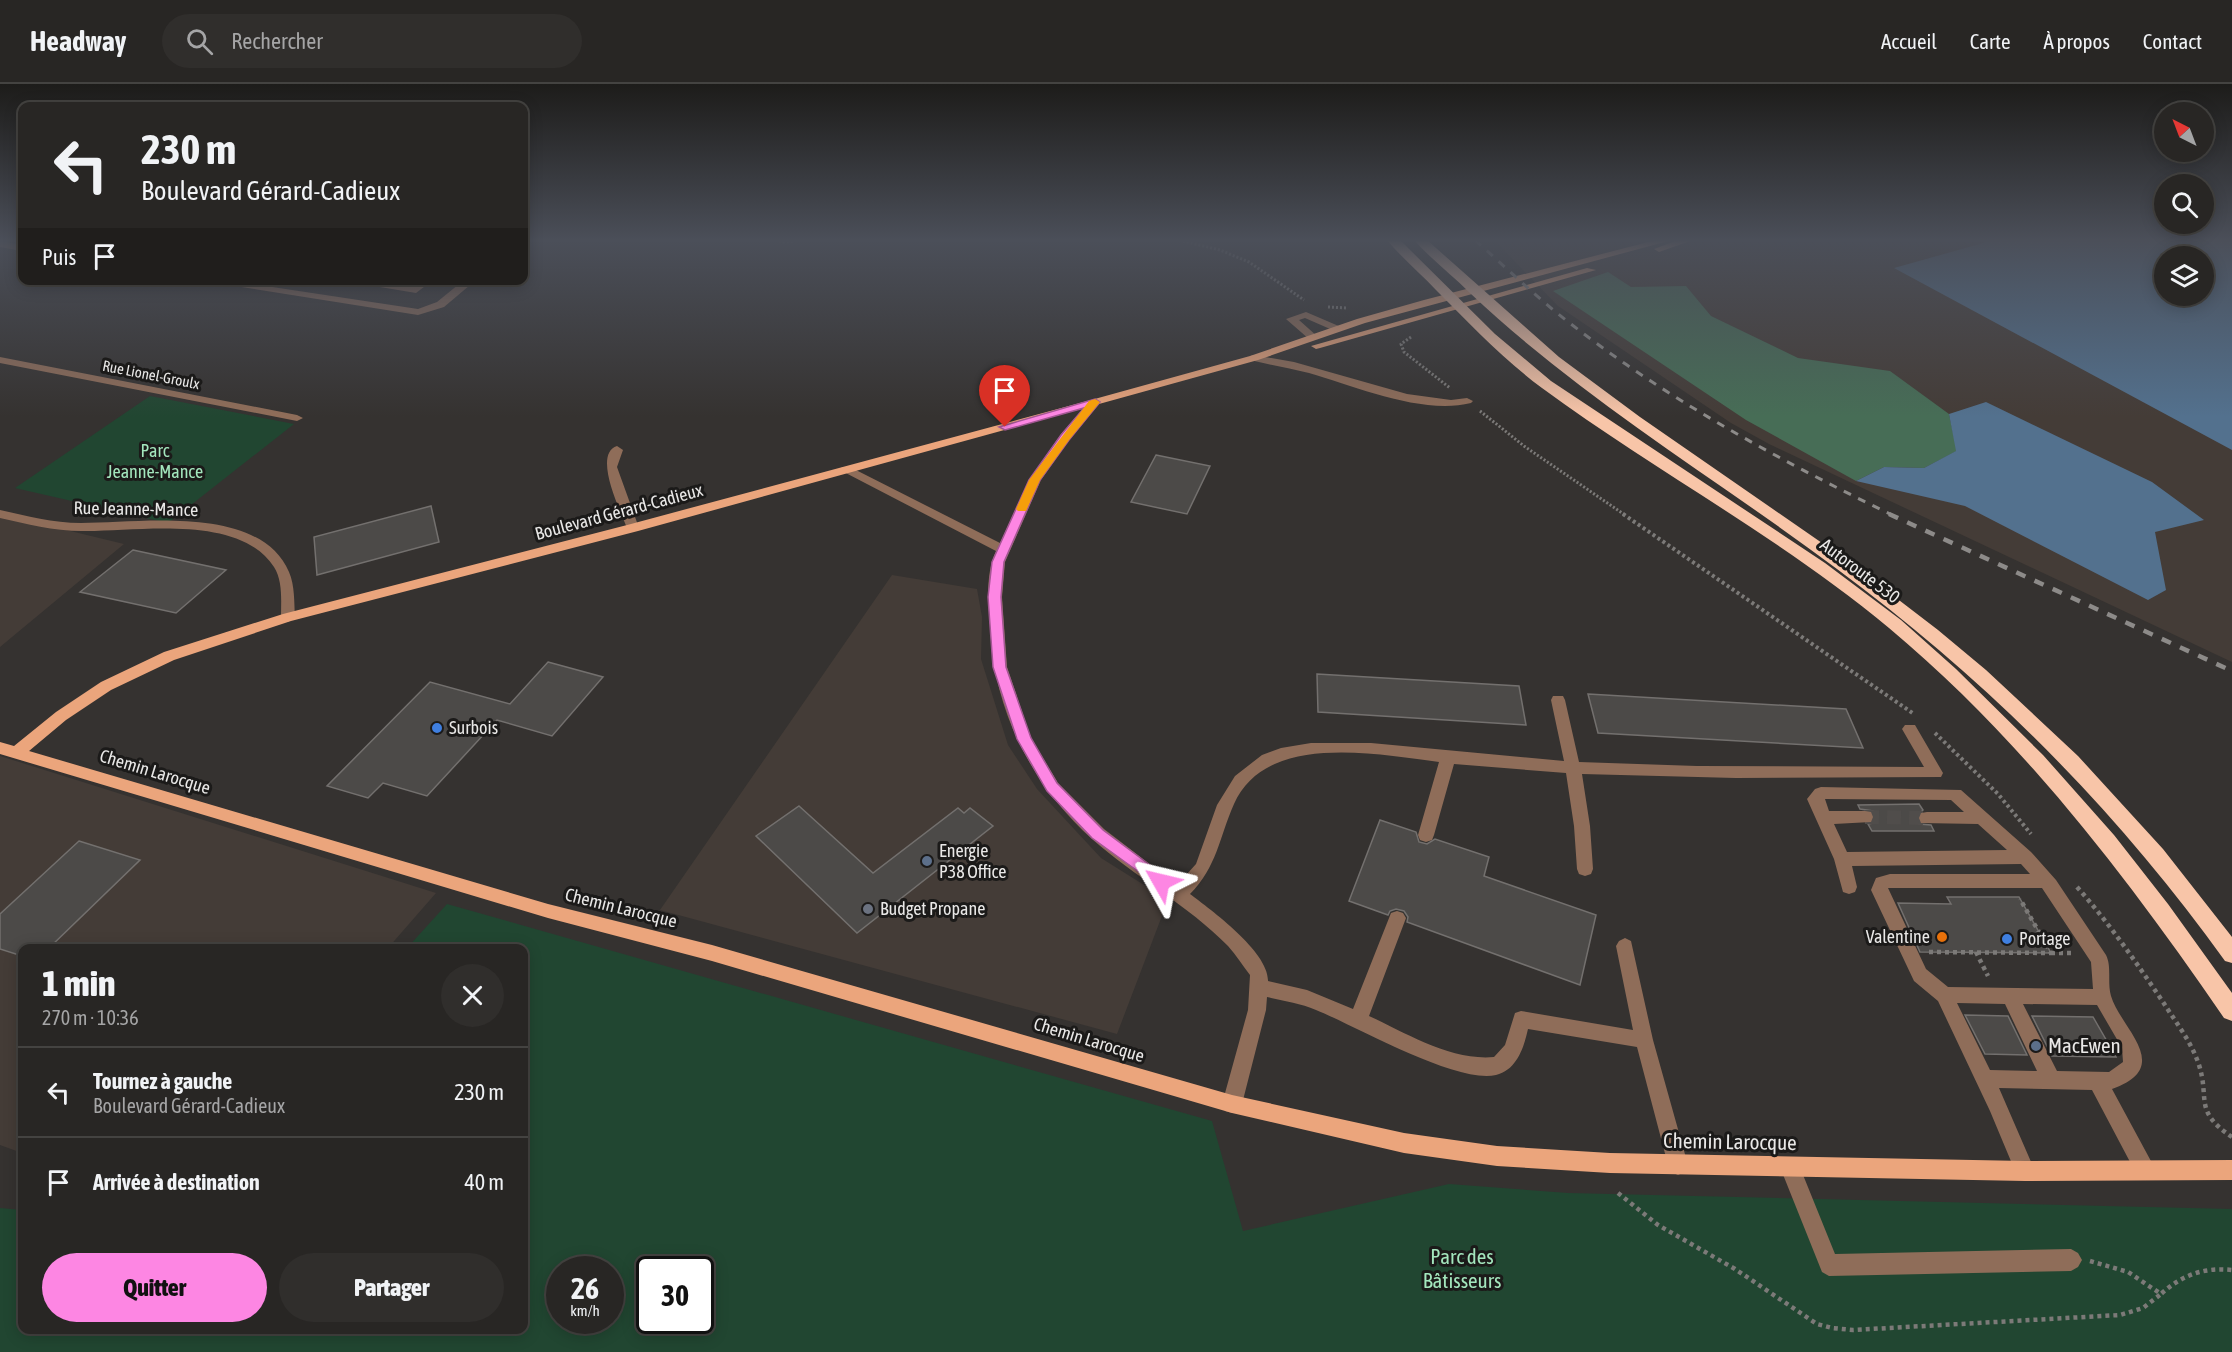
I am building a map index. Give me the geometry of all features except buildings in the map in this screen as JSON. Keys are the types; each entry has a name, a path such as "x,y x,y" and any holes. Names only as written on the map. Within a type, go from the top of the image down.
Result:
{"highway":[{"name":"Autoroute 530","path":"1486,299 1528,339 1567,370 1852,572 1973,669 2037,728 2116,810 2172,874 2232,954"},
{"name":"Autoroute 530","path":"1454,301 1497,343 1546,384 1826,572 1888,619 1950,673 2029,753 2107,842 2162,910 2232,1011"}],"main road":[{"name":"Boulevard Gérard-Cadieux","path":"1254,358 1304,349 1457,299"},
{"name":"Boulevard Gérard-Cadieux","path":"8,750 106,686 169,656 288,616 633,528 1095,402 1254,358 1337,329 1454,301 1483,299"},
{"name":"Chemin Larocque","path":"8,750 548,911 712,953 1232,1104 1337,1129 1462,1151 1549,1160 1678,1165 2025,1171 2232,1170"}],"street":[{"path":"331,299 418,312 443,304 449,299"},
{"path":"420,299 425,311"},
{"path":"1313,337 1291,319 1306,315 1337,329"},
{"path":"1254,358 1292,365 1426,401 1454,404 1467,401"},
{"name":"Rue Lionel-Groulx","path":"0,360 297,418"},
{"path":"1095,402 1065,437 1035,480 998,562 995,597 1000,667 1024,739 1052,787 1098,834 1234,941 1258,973 1257,1010 1232,1104"},
{"path":"617,450 611,467 633,528"},
{"path":"846,470 1004,550"},
{"name":"Rue Jeanne-Mance","path":"0,514 55,526 195,526 245,536 267,550 279,564 286,581 288,616"},
{"path":"1558,700 1584,830 1585,869"},
{"path":"1178,895 1203,865 1221,811 1237,782 1269,758 1292,749 1348,748 1447,758 1618,770 1935,773 1915,724"},
{"path":"1426,835 1445,773 1447,758"},
{"path":"1849,887 1842,859 1815,799 1821,794 1955,794 2025,857 2046,881 2100,960 2102,997 2133,1053 2128,1072 2121,1078 2098,1081 1984,1080"},
{"path":"1823,818 1864,817"},
{"path":"1927,818 1982,818"},
{"path":"1842,859 2025,857"},
{"path":"2025,1171 1944,995 1920,975 1879,890 1882,883 1890,881 2046,881"},
{"path":"1358,1020 1397,918"},
{"path":"1624,946 1644,1041 1678,1165"},
{"path":"1258,987 1307,999 1425,1049 1484,1069 1502,1063 1509,1054 1515,1044 1521,1019 1644,1041"},
{"path":"1944,995 2102,997"},
{"path":"2010,996 2051,1080"},
{"path":"2098,1081 2145,1170"},
{"path":"1790,1167 1829,1264 2071,1260"}],"path":[{"path":"1321,306 1352,307"},
{"path":"1420,334 1405,339 1401,344 1404,352 1524,446 1902,704 1915,724"},
{"path":"1933,731 1998,794 2034,838"},
{"path":"2073,882 2121,939 2186,1038 2199,1062 2204,1108 2217,1129 2232,1137"},
{"path":"2016,892 2051,953"},
{"path":"1920,952 2077,953"},
{"path":"1618,1193 1658,1225 1735,1269 1817,1324 1843,1331 2120,1315 2150,1306 2176,1281 2200,1270 2213,1268 2232,1270"},
{"path":"2071,1260 2120,1267 2145,1281 2161,1294"}],"shaded area":[{"path":"1551,299 2154,299 2154,306 2214,306 2214,299 2232,299 2232,662 1769,444 1731,423 1558,306"},
{"path":"0,514 124,544 0,647"},
{"path":"892,575 977,589 982,617 981,659 1008,745 1037,789 1101,858 1168,900 1117,1034 660,910"},
{"path":"0,756 436,893 391,944 18,944 18,1152 0,1145"}],"green space":[{"path":"1565,299 1697,299 1711,316 1798,358 1890,371 1949,414 1957,451 1924,468 1884,467 1856,481 1746,420"},
{"name":"Parc Jeanne-Mance","path":"150,396 294,424 168,523 15,488"},
{"name":"Parc des Bâtisseurs","path":"447,904 1212,1121 1243,1231 1449,1184 1568,1193 2232,1209 2232,1352 0,1352 0,1208 18,1210 18,1334 528,1334 528,944 411,944"}],"water":[{"path":"1952,299 2154,299 2154,306 2214,306 2214,299 2232,299 2232,450"},
{"path":"1986,402 2152,482 2204,520 2155,532 2166,590 2148,600 1965,506 1856,481 1884,467 1924,468 1956,451 1949,414"}],"tunnel":[{"path":"1865,817 1927,818"}],"railway":[{"path":"1541,299 1596,343 1677,398 1761,448 1892,515"},
{"path":"1889,514 2232,671"}],"slow traffic":[{"path":"1022,509 1035,480 1065,437 1095,402 1092,403"}],"place":[{"name":"Surbois","path":"437,728"},
{"name":"Energie P38 Office","path":"927,861"},
{"name":"Budget Propane","path":"868,909"},
{"name":"Valentine","path":"1942,937"},
{"name":"Portage","path":"2007,939"},
{"name":"MacEwen","path":"2036,1046"}],"route":[{"path":"1005,427 1095,402 1065,437 1035,480 998,562 995,597 1000,667 1024,739 1052,787 1098,834 1161,882"}]}
